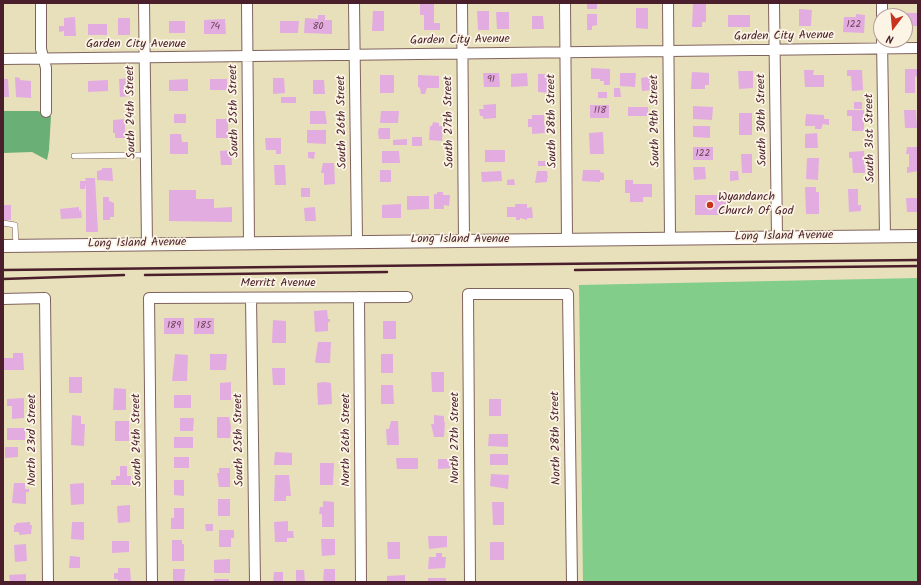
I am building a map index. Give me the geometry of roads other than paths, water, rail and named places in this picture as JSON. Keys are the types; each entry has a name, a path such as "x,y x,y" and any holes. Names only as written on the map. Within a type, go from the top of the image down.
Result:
{"street":[{"path":"41,3 41,49 46,68 46,112"},
{"name":"South 24th Street","path":"144,3 147,244"},
{"name":"South 25th Street","path":"247,3 249,243"},
{"name":"South 26th Street","path":"354,3 357,241"},
{"name":"South 27th Street","path":"462,3 464,240"},
{"name":"South 28th Street","path":"565,3 567,239"},
{"name":"South 29th Street","path":"668,3 670,238"},
{"name":"South 30th Street","path":"774,3 777,237"},
{"name":"Garden City Avenue","path":"3,59 668,52 775,50 873,45"},
{"name":"South 31st Street","path":"882,48 885,236"},
{"name":"Long Island Avenue","path":"3,246 918,236"},
{"name":"North 28th Street","path":"468,294 568,294 572,582"},
{"name":"North 27th Street","path":"468,294 470,582"},
{"name":"North 26th Street","path":"359,297 361,582"},
{"name":"Merritt Avenue","path":"149,298 407,297"},
{"name":"North 23rd Street","path":"3,299 45,298 48,582"},
{"name":"South 24th Street","path":"149,298 152,582"},
{"name":"South 25th Street","path":"251,298 255,582"}],"lane":[{"path":"74,156 146,155"},
{"path":"3,223 15,225 16,246"}],"railway":[{"path":"3,270 918,260"},
{"path":"575,270 918,266"},
{"path":"145,275 387,272"},
{"path":"3,279 124,275"}],"place":[{"name":"Wyandanch Church Of God","path":"710,205"}]}
